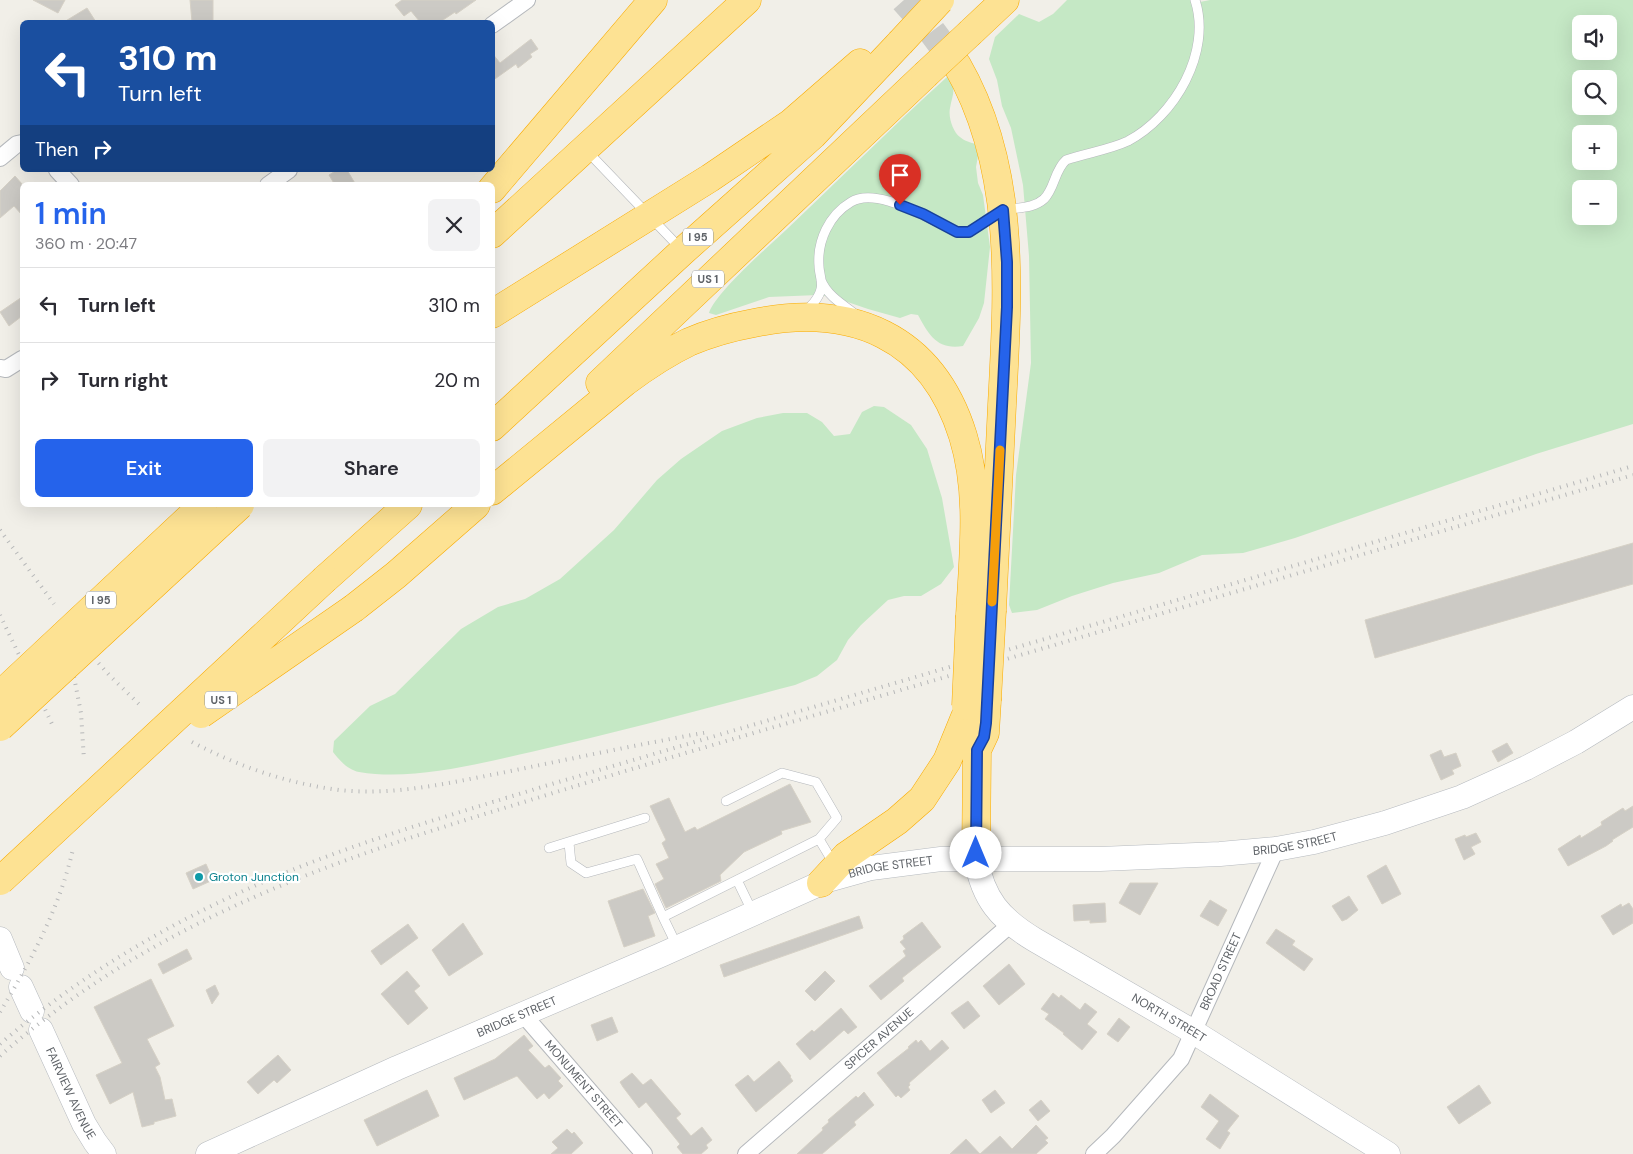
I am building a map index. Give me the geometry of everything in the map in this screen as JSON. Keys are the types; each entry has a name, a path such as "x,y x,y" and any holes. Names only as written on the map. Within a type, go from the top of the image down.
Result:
{"highway":[{"path":"495,185 653,0"},
{"path":"495,231 747,0"},
{"name":"US 1","path":"495,482 754,235 1006,0"},
{"name":"I 95","path":"495,424 683,251 813,135 896,39 935,5"},
{"path":"495,312 710,178 791,123 896,39"},
{"path":"828,875 854,850 897,821 922,799 947,761 973,708 1008,300 1003,210 998,176 989,139 977,105 957,65"},
{"path":"495,489 613,391 664,356 690,342 722,330 796,317 840,319 862,324 909,351 933,377 949,401 962,434 969,462 981,613"},
{"name":"I 95","path":"0,695 201,507"},
{"path":"0,727 238,507"},
{"path":"0,881 325,578 406,507"},
{"name":"US 1","path":"91,796 183,727 354,608 396,575 470,507"},
{"path":"437,538 474,507"},
{"path":"973,708 985,733 977,750 976,859"}],"main road":[{"name":"BRIDGE STREET","path":"215,1153 397,1068 753,913 828,875 941,859 1100,859 1220,854 1276,849 1314,842 1376,825 1462,797 1521,771 1568,746 1633,706"},
{"name":"NORTH STREET","path":"976,859 988,897 996,910 1011,924 1192,1031 1388,1154"},
{"name":"FAIRVIEW AVENUE","path":"0,939 84,1124 94,1142 104,1154"}],"street":[{"path":"495,23 527,0"},
{"path":"0,158 20,143"},
{"path":"59,172 68,182"},
{"path":"272,182 286,172"},
{"path":"1,368 13,366 20,361"},
{"name":"BROAD STREET","path":"1094,1154 1113,1136 1181,1059 1192,1031 1276,849"},
{"name":"SPICER AVENUE","path":"746,1154 1011,924"},
{"name":"MONUMENT STREET","path":"522,1013 644,1154"}],"lane":[{"path":"796,317 805,312 814,302 821,289 818,266 825,230 835,215 853,200 864,198 890,200 923,214 957,232 969,232 1003,210 1018,209 1037,204 1044,199 1052,187 1059,166 1066,160 1130,140 1160,116 1183,85 1196,56 1200,22 1195,0"},
{"path":"585,149 683,251"},
{"path":"820,277 823,284 836,299 877,331"},
{"path":"663,917 819,839 836,818 816,782 782,773 726,801"},
{"path":"548,848 644,818"},
{"path":"819,839 828,875"},
{"path":"569,843 572,863 586,873 637,859 677,947"},
{"path":"738,880 753,913"}],"green space":[{"path":"1067,0 1192,0 1195,3 1210,0 1633,0 1633,424 1536,454 1295,538 1243,553 1202,555 1159,573 1113,583 1037,610 1012,613 1009,605 1016,475 1031,363 1029,256 1023,185 1011,128 1002,106 997,80 989,59 995,37 1019,14 1039,22 1053,14"},
{"path":"947,77 953,88 950,120 953,128 957,135 975,144 978,156 976,167 978,183 983,195 990,247 984,303 979,318 963,346 947,346 935,340 918,315 911,314 900,318 833,297 818,295 769,297 716,315 709,313 713,304 743,270"},
{"path":"874,406 884,407 911,425 927,449 942,498 954,567 941,584 921,596 904,596 888,600 848,640 837,660 817,676 795,685 630,728 510,757 445,770 401,774 359,772 348,767 333,752 334,741 370,706 395,694 461,629 498,607 525,599 560,579 614,530 657,480 681,459 722,431 757,418 783,413 807,413 822,422 834,436 850,434 862,412"}],"building":[{"path":"33,0 65,0 58,13"},
{"path":"190,0 213,0 213,20 192,20"},
{"path":"402,0 476,0 456,14 455,12 443,20 418,20 411,11 404,16 395,5"},
{"path":"87,8 95,20 67,20"},
{"path":"531,39 538,49 530,54 532,57 518,68 516,64 495,79 495,57 500,63"},
{"path":"334,172 348,172 354,182 333,182 329,175"},
{"path":"15,176 20,182 20,213 14,206 0,218 0,191"},
{"path":"20,298 20,318 9,326 0,312"},
{"path":"1633,543 1633,584 1375,658 1365,620"},
{"path":"1507,743 1513,753 1498,762 1492,751"},
{"path":"1441,750 1444,757 1456,753 1461,766 1452,770 1454,774 1441,780 1430,755"},
{"path":"790,784 811,822 781,831 782,834 744,852 720,875 721,881 666,908 655,884 664,879 656,864 669,858 662,843 666,840 650,806 669,798 685,832 695,827 697,830"},
{"path":"1633,806 1633,827 1606,846 1568,866 1558,849 1580,835 1581,838 1602,825 1601,822 1623,808 1625,811"},
{"path":"1476,833 1481,842 1471,847 1475,854 1464,860 1455,839"},
{"name":"Groton Junction","path":"206,864 213,880 193,889 186,873"},
{"path":"1386,865 1401,894 1382,904 1367,876"},
{"path":"1130,883 1158,883 1140,915 1119,903"},
{"path":"643,889 655,913 648,916 655,936 624,947 608,901"},
{"path":"1349,896 1358,910 1342,921 1332,906"},
{"path":"1210,900 1227,910 1218,926 1200,916"},
{"path":"1105,903 1106,922 1074,921 1073,905"},
{"path":"1629,903 1633,909 1633,923 1613,935 1601,916 1621,904 1622,907"},
{"path":"859,916 863,928 724,977 720,965"},
{"path":"922,922 941,947 902,978 904,981 881,1000 869,986 906,956 903,951 906,949 900,942 904,939 903,936"},
{"path":"463,923 483,954 449,976 432,950"},
{"path":"408,924 418,938 381,965 371,951"},
{"path":"1276,929 1295,941 1292,945 1313,959 1304,971 1266,943"},
{"path":"187,949 192,959 163,974 158,964"},
{"path":"1009,964 1025,984 999,1005 983,986"},
{"path":"407,971 420,986 414,991 428,1008 408,1025 381,994"},
{"path":"825,971 835,981 815,1001 805,991"},
{"path":"151,979 174,1026 147,1039 160,1064 155,1067 160,1077 165,1100 172,1099 176,1116 142,1127 133,1092 110,1104 96,1075 122,1063 94,1007"},
{"path":"215,985 219,994 212,1004 206,990"},
{"path":"1053,993 1059,998 1061,995 1080,1010 1085,1003 1097,1012 1087,1024 1097,1032 1082,1050 1045,1019 1049,1014 1041,1009"},
{"path":"968,1001 980,1016 964,1029 951,1013"},
{"path":"841,1008 857,1027 848,1034 844,1030 810,1060 796,1044 812,1030 814,1032"},
{"path":"612,1017 618,1032 597,1041 591,1025"},
{"path":"1119,1018 1130,1027 1118,1042 1107,1034"},
{"path":"524,1035 533,1046 528,1050 545,1068 549,1065 561,1078 558,1081 563,1086 549,1099 544,1093 537,1099 517,1076 464,1100 454,1078 495,1059"},
{"path":"916,1040 918,1043 921,1040 930,1051 942,1040 949,1048 909,1083 908,1087 910,1090 901,1098 898,1095 896,1097 877,1073 909,1048"},
{"path":"278,1055 291,1070 277,1083 274,1080 258,1094 247,1082"},
{"path":"779,1061 793,1081 756,1112 735,1085 748,1075 754,1082"},
{"path":"632,1073 643,1085 651,1079 681,1114 676,1118 691,1136 702,1127 712,1140 706,1145 708,1148 701,1154 683,1154 677,1147 680,1144 646,1102 639,1108 623,1087 620,1082"},
{"path":"1479,1085 1491,1103 1459,1124 1447,1107"},
{"path":"427,1090 439,1116 377,1146 364,1120"},
{"path":"995,1090 1005,1103 991,1113 982,1100"},
{"path":"864,1092 874,1105 854,1122 856,1125 822,1154 797,1154 823,1130 822,1128 829,1122 828,1120 856,1096 858,1098"},
{"path":"1210,1094 1239,1116 1227,1131 1230,1133 1220,1149 1206,1139 1219,1121 1201,1107"},
{"path":"1041,1100 1050,1111 1038,1121 1029,1110"},
{"path":"1036,1125 1048,1138 1045,1140 1048,1143 1036,1154 980,1154 1000,1136 1012,1149"},
{"path":"567,1129 572,1134 574,1132 583,1143 571,1154 551,1154 558,1148 552,1142"},
{"path":"966,1139 980,1154 950,1154"}],"tunnel":[{"path":"904,0 930,29 957,65"}],"railway":[{"path":"0,1044 72,988 149,939 230,897 343,850 545,786 1633,466"},
{"path":"0,1056 59,1009 119,968 182,932 247,900 314,872 383,847 683,754 1633,475"},
{"path":"0,530 54,604"},
{"path":"0,615 53,726"},
{"path":"94,658 142,707"},
{"path":"74,677 81,713 84,760"},
{"path":"192,742 264,773 300,783 339,790 380,791 441,784 709,732"},
{"path":"0,1012 23,973 52,913 73,849"}],"slow traffic":[{"path":"992,602 1000,450"}],"place":[{"name":"Groton Junction","path":"199,877"}],"route":[{"path":"900,205 923,214 957,232 969,232 990,216 1003,210 1008,284 986,723 984,737 977,750 976,853"}]}
